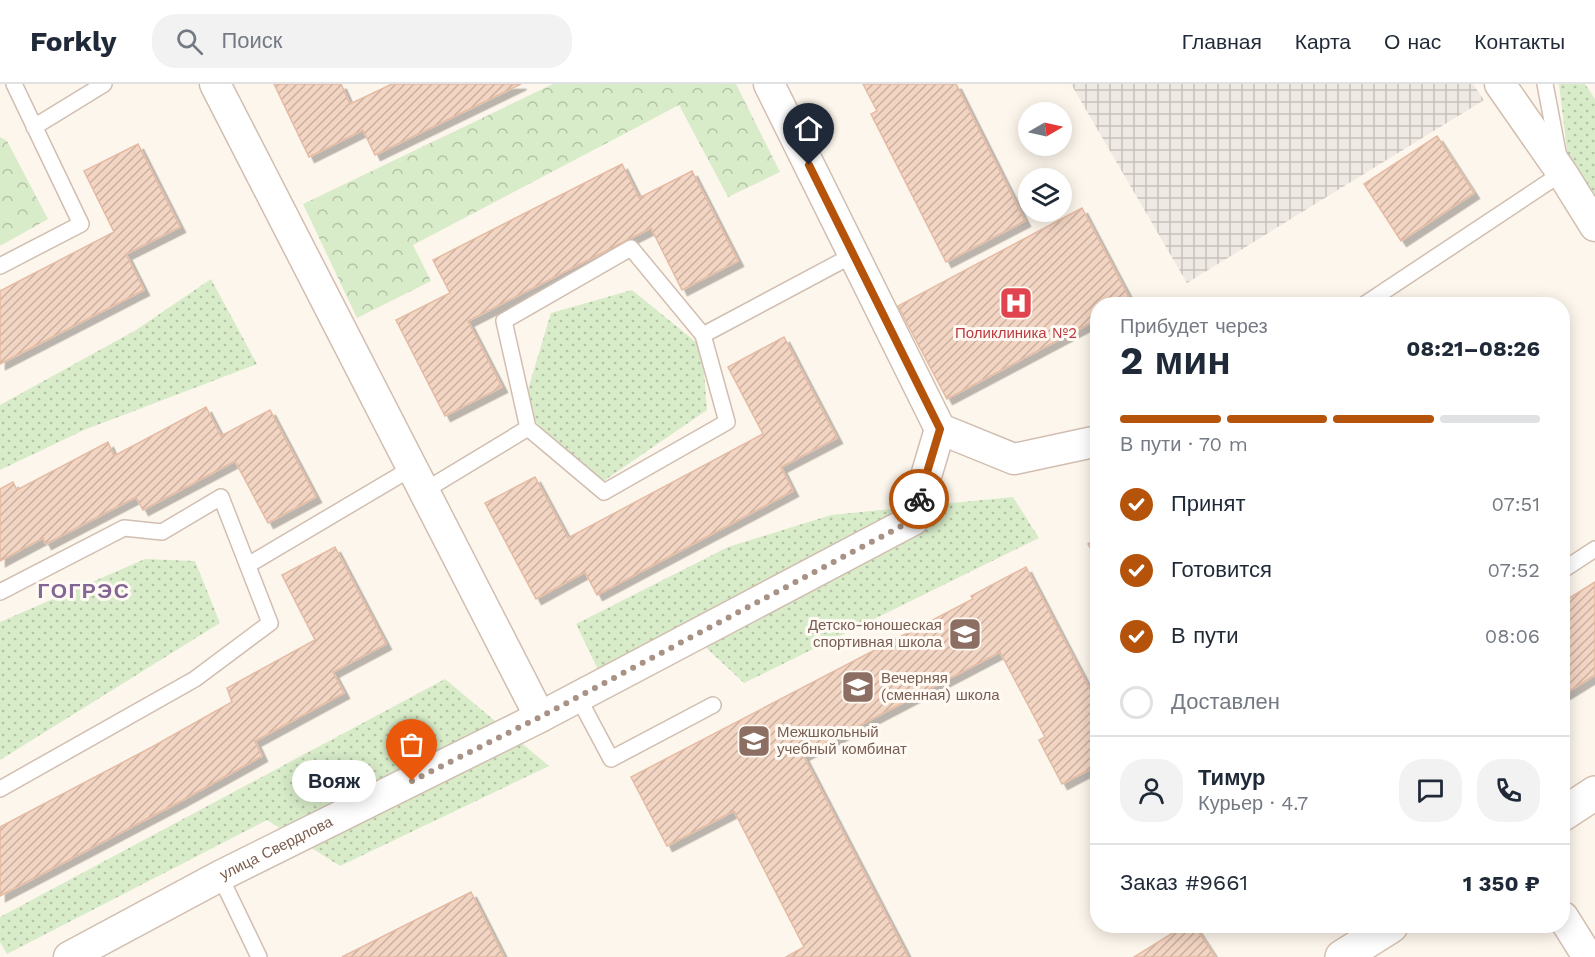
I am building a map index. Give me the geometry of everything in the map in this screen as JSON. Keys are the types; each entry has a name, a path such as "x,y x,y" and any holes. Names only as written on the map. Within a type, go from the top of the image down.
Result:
{"main road":[{"path":"1570,809 1595,793"},
{"path":"1342,957 1380,933"}],"street":[{"path":"215,84 540,717"},
{"path":"769,84 940,429 1014,459 1090,443"},
{"path":"1500,84 1562,173 1595,226"},
{"name":"улица Свердлова","path":"69,957 220,876 540,717 913,520 940,429"},
{"path":"1570,927 1588,957"}],"lane":[{"path":"0,266 81,224 14,84"},
{"path":"34,127 104,84"},
{"path":"1376,297 1562,173 1545,84"},
{"path":"630,248 703,335 727,422 604,492 528,428 504,321 630,248"},
{"path":"703,335 853,255"},
{"path":"248,565 418,479 528,428"},
{"path":"0,591 124,528 162,532 221,496 270,623 195,679 0,789"},
{"path":"1570,565 1595,549"},
{"path":"578,697 611,759 713,705"},
{"path":"220,876 259,957"}],"shaded area":[{"path":"1071,84 1473,84 1484,100 1187,283"}],"green space":[{"path":"553,84 736,84 780,172 728,197 679,105 413,245 431,281 357,318 303,204"},
{"path":"1559,84 1585,84 1595,99 1595,206 1569,167"},
{"path":"0,137 7,141 48,219 0,246"},
{"path":"211,279 257,364 84,430 0,470 0,405 136,330"},
{"path":"632,290 702,347 707,410 592,489 523,406 551,313"},
{"path":"1013,497 1039,538 744,683 686,629 600,674 576,624 728,547 831,515"},
{"path":"145,559 195,561 220,623 0,760 0,622"},
{"path":"445,679 549,766 340,866 267,820 7,954 0,942 0,917"}],"building":[{"path":"274,84 341,84 350,104 392,84 521,84 375,155 363,130 309,157"},
{"path":"863,84 956,84 1018,207 1018,222 1023,222 946,262 871,114 877,111"},
{"path":"1437,136 1474,193 1401,241 1364,184"},
{"path":"138,144 180,227 126,254 144,290 0,364 0,291 114,232 84,171"},
{"path":"622,164 639,198 692,171 738,261 682,290 651,228 468,321 502,387 445,416 396,320 450,293 433,260"},
{"name":"Поликлиника №2","path":"1082,208 1129,297 1090,297 1090,323 947,399 898,306 1056,222 1072,222 1072,213"},
{"path":"784,337 837,438 781,467 793,491 597,595 585,572 536,599 485,503 535,477 568,538 763,434 728,367"},
{"path":"206,407 221,436 270,410 316,497 268,523 235,461 143,510 136,497 46,544 43,538 0,561 0,489 13,482 17,490 108,442 114,456"},
{"path":"335,547 386,644 333,672 344,693 255,741 262,756 0,896 0,827 232,702 227,688 315,640 282,575"},
{"path":"1026,567 1090,690 1090,769 1062,784 1039,740 1045,737 1000,652 803,755 908,957 786,957 804,947 734,811 667,846 631,777 973,599 971,596"},
{"path":"1595,582 1595,675 1570,691 1570,598"},
{"path":"471,892 504,957 342,957"},
{"path":"1173,933 1200,933 1215,957 1134,957"}],"way so far":[{"path":"412,781 540,717 913,520 919,499"}],"place":[{"name":"Поликлиника №2","path":"1016,303"},
{"name":"Детско-юношеская спортивная школа","path":"965,634"},
{"name":"Вечерняя (сменная) школа","path":"858,687"},
{"name":"Межшкольный учебный комбинат","path":"754,741"},
{"name":"Вояж","path":"412,781"}],"district":[{"name":"ГОГРЭС","path":"84,590"}],"route":[{"path":"809,165 940,429 919,499"}]}
